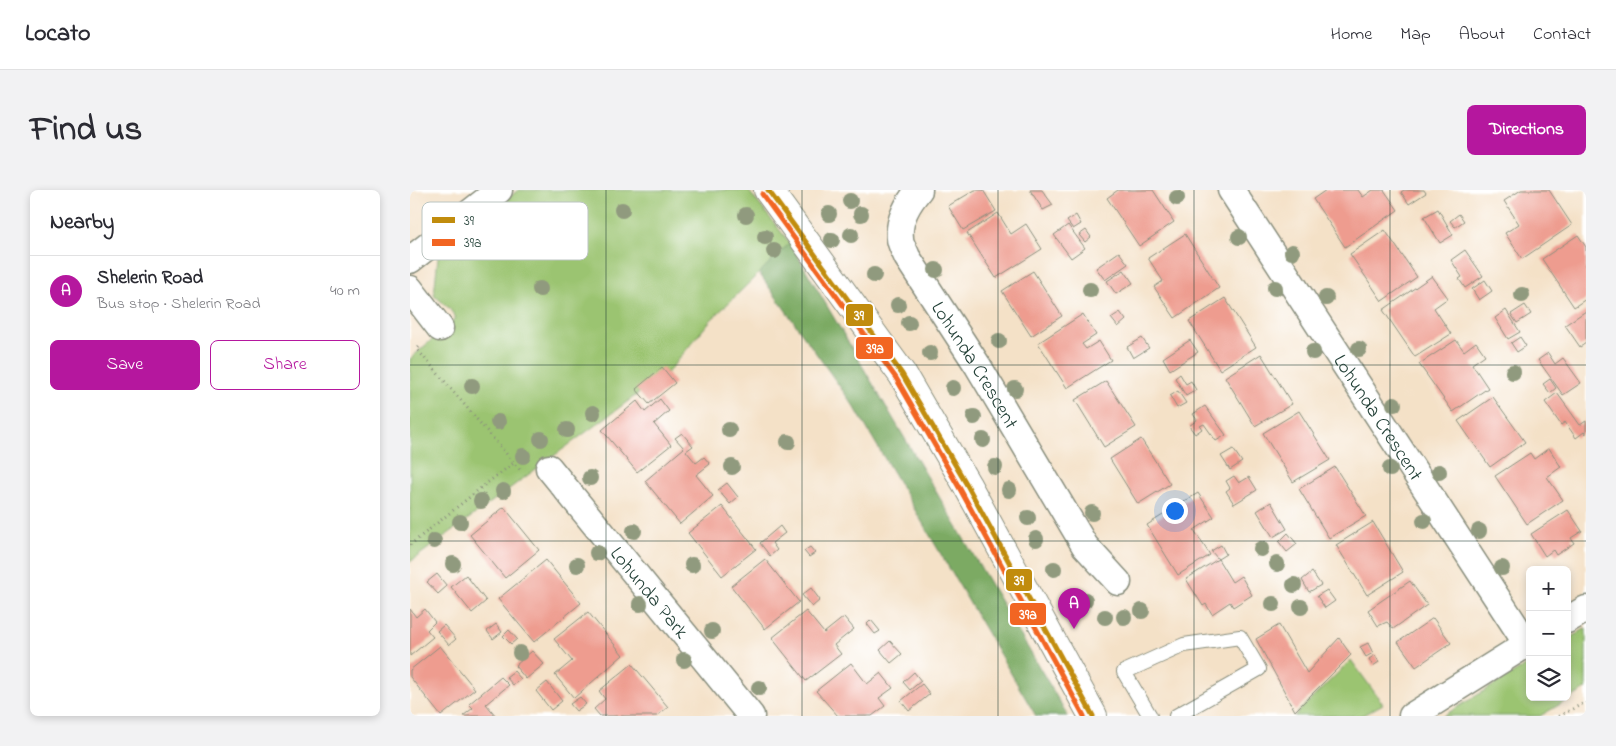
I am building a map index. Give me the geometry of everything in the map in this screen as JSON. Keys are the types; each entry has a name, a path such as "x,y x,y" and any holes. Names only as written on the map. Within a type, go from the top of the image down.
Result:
{"street":[{"path":"484,202 499,190"},
{"path":"768,190 902,374 968,485 1093,716"},
{"name":"Lohunda Crescent","path":"919,190 912,198 902,219 900,239 907,257 978,366 1086,546 1118,582"},
{"name":"Lohunda Crescent","path":"1232,190 1526,640"},
{"path":"410,260 422,251"},
{"path":"410,289 440,328"},
{"name":"Lohunda Park","path":"549,468 751,716"},
{"path":"1571,618 1586,609"},
{"path":"1412,716 1526,644"}],"lane":[{"path":"1150,716 1124,672 1184,645 1240,637 1259,669 1176,716"}],"path":[{"path":"410,545 486,483 514,463"},
{"path":"1559,716 1586,702"}],"green space":[{"path":"518,190 748,190 790,243 710,321 669,371 410,562 410,359 456,318 449,308 434,295 438,260 588,260 588,202 504,202"},
{"path":"790,243 1068,716 1036,716 855,408 759,273"},
{"path":"1586,628 1586,689 1571,698 1571,656 1571,637"},
{"path":"1351,660 1383,704 1361,716 1294,716"},
{"path":"1526,665 1526,701 1566,701 1540,716 1443,716"}],"building":[{"path":"975,190 983,190 996,211 963,230 948,206"},
{"path":"1030,190 1042,190 1053,205 1043,210"},
{"path":"1118,190 1153,190 1174,222 1139,246 1107,198"},
{"path":"1326,190 1358,190 1363,197 1373,190 1384,190 1398,210 1345,247 1313,199"},
{"path":"1404,190 1424,190 1426,193 1409,204 1401,192"},
{"path":"1521,190 1549,190 1572,225 1522,259 1505,233 1519,224 1504,201"},
{"path":"1438,209 1453,235 1440,243 1424,217"},
{"path":"998,213 1011,234 1026,224 1042,249 996,278 967,233"},
{"path":"1459,214 1464,221 1455,227 1450,221"},
{"path":"1076,215 1081,224 1073,229 1067,221"},
{"path":"1068,225 1085,248 1071,258 1054,235"},
{"path":"1086,230 1091,237 1085,242 1079,235"},
{"path":"1385,230 1417,277 1382,301 1350,254"},
{"path":"1185,234 1219,288 1175,318 1154,287 1163,281 1148,258"},
{"path":"1578,235 1586,247 1586,299 1574,307 1542,259"},
{"path":"1465,250 1483,276 1465,288 1459,279 1462,277 1451,260"},
{"path":"1119,252 1128,264 1105,280 1096,268"},
{"path":"1124,270 1133,283 1116,294 1107,281"},
{"path":"1033,271 1062,316 1031,336 1002,291"},
{"path":"1432,276 1448,298 1434,308 1451,334 1415,357 1383,310"},
{"path":"1485,280 1492,291 1479,300 1472,289"},
{"path":"1225,298 1256,347 1220,370 1189,321"},
{"path":"1525,305 1531,314 1517,323 1511,314"},
{"path":"1506,310 1520,332 1508,339 1495,318"},
{"path":"1586,311 1586,343 1580,347 1565,325"},
{"path":"1120,312 1126,320 1118,327 1111,318"},
{"path":"1083,314 1096,335 1082,344 1086,349 1099,341 1111,360 1067,388 1038,343"},
{"path":"1520,337 1526,346 1517,352 1511,343"},
{"path":"1142,338 1149,348 1133,358 1127,347"},
{"path":"1190,340 1198,352 1170,370 1163,358"},
{"path":"1456,340 1464,351 1476,342 1485,355 1472,364 1488,388 1453,412 1419,364"},
{"path":"1548,353 1555,364 1563,358 1581,383 1563,395 1538,360"},
{"path":"1261,354 1292,404 1255,426 1225,377"},
{"path":"662,367 675,383 649,404 636,389"},
{"path":"1180,374 1186,384 1191,381 1196,390 1186,396 1175,378"},
{"path":"1550,379 1556,388 1550,393 1543,384"},
{"path":"1106,381 1136,427 1104,447 1075,400"},
{"path":"1178,391 1186,403 1177,408 1170,396"},
{"path":"1557,393 1580,425 1586,421 1586,434 1584,432 1576,438 1565,422 1561,425 1545,402"},
{"path":"1493,397 1525,442 1490,467 1458,421"},
{"path":"660,399 669,411 654,424 671,445 637,472 602,430 637,401 645,412"},
{"path":"1205,406 1226,435 1216,441 1204,424 1200,426 1202,429 1195,434 1189,426 1197,420 1193,414"},
{"path":"1299,411 1330,460 1293,482 1263,433"},
{"path":"682,433 693,446 686,451 696,463 704,457 710,464 696,475 713,496 680,524 645,481 684,448 675,438"},
{"path":"1141,439 1170,484 1138,504 1110,459"},
{"path":"1549,448 1561,467 1547,477 1563,500 1527,524 1495,476 1530,453 1534,459"},
{"path":"1233,449 1242,462 1230,470 1221,456"},
{"path":"1335,467 1366,516 1329,538 1299,489"},
{"path":"1234,476 1239,483 1249,477 1257,490 1234,504 1226,491 1230,488 1226,481"},
{"path":"727,483 738,497 730,504 718,490"},
{"path":"1198,493 1214,517 1194,530 1210,555 1178,575 1147,525"},
{"path":"1271,502 1287,529 1273,537 1257,511"},
{"path":"722,506 756,549 722,576 688,533"},
{"path":"504,507 539,550 505,578 470,535"},
{"path":"1568,510 1582,531 1571,538 1574,543 1556,555 1553,550 1545,556 1531,534"},
{"path":"1373,522 1403,572 1367,595 1336,545"},
{"path":"780,526 785,533 772,543 777,550 770,556 760,543"},
{"path":"1288,533 1297,544 1287,552 1279,542"},
{"path":"1221,545 1226,554 1218,559 1211,551"},
{"path":"810,547 815,553 809,557 804,551"},
{"path":"765,559 799,602 765,629 731,586"},
{"path":"1218,559 1232,582 1241,576 1252,595 1233,607 1230,602 1212,614 1206,604 1203,606 1186,579"},
{"path":"546,560 581,603 534,642 498,599"},
{"path":"1312,572 1321,585 1309,592 1302,580"},
{"path":"437,574 447,586 438,594 427,582"},
{"path":"466,575 486,601 472,613 451,587"},
{"path":"1410,581 1427,605 1393,629 1387,622 1378,626 1368,610"},
{"path":"811,588 820,600 812,607 802,595"},
{"path":"1327,590 1335,601 1325,608 1317,596"},
{"path":"410,609 416,617 425,609 435,622 427,630 433,637 410,656"},
{"path":"806,611 824,633 844,617 854,629 834,645 841,654 806,681 772,638"},
{"path":"588,612 623,655 574,698 555,675 572,661 554,639"},
{"path":"1433,618 1451,643 1416,667 1398,642"},
{"path":"871,620 880,631 875,634 867,624"},
{"path":"496,624 502,632 493,639 487,631"},
{"path":"444,625 456,639 449,645 437,631"},
{"path":"1279,625 1307,673 1339,638 1351,655 1295,711 1256,639"},
{"path":"509,630 517,639 511,644 503,636"},
{"path":"890,641 902,654 891,663 880,650"},
{"path":"1368,643 1373,653 1366,657 1360,647"},
{"path":"440,646 475,689 441,716 410,677 410,670"},
{"path":"532,651 544,664 526,679 515,666"},
{"path":"1375,655 1379,662 1373,666 1369,659"},
{"path":"851,663 867,684 881,673 893,688 879,698 885,706 872,716 838,716 816,691"},
{"path":"632,664 668,707 657,716 600,716 594,709 605,699 599,691"},
{"path":"514,671 521,679 513,685 506,677"},
{"path":"914,672 921,681 910,690 903,682"},
{"path":"501,677 509,685 486,704 496,716 463,716 473,708 469,704"},
{"path":"547,682 562,701 551,710 536,691"},
{"path":"922,684 930,694 909,711 901,701"},
{"path":"580,697 586,704 576,711 570,704"}],"transit line":[{"name":"39","path":"768,190 902,374 967,485 1093,716"},
{"name":"39a","path":"762,194 896,378 960,489 1084,716"}],"place":[{"name":"Shelerin Road","path":"1074,629"}]}
